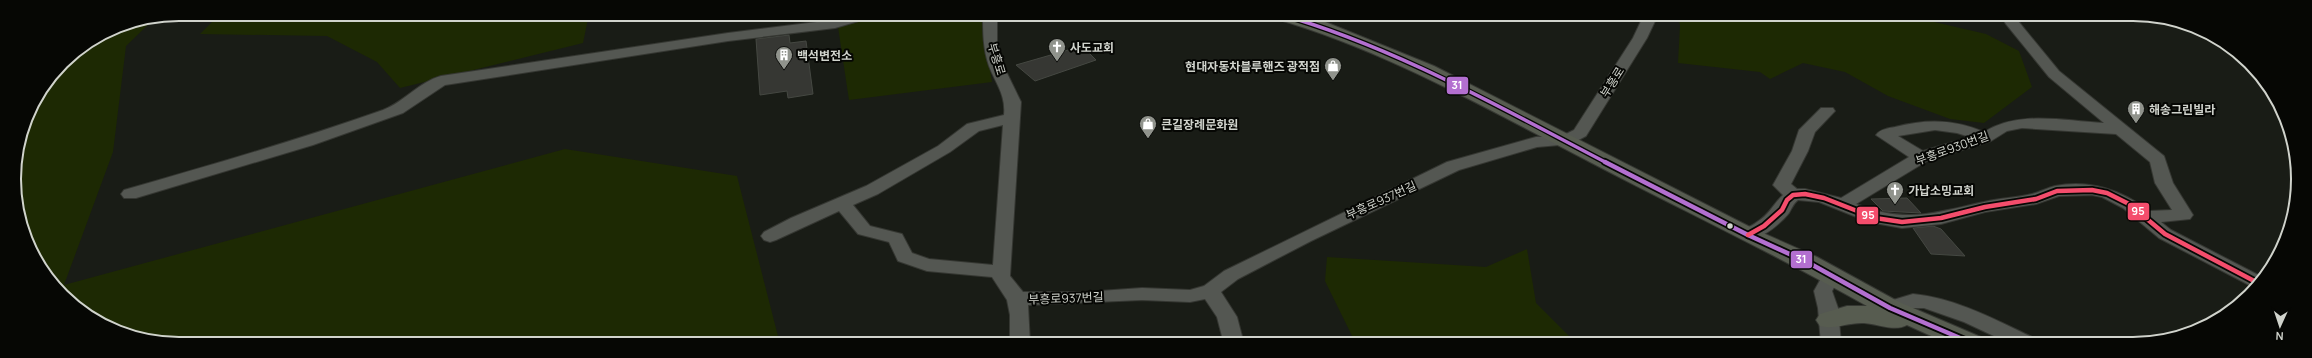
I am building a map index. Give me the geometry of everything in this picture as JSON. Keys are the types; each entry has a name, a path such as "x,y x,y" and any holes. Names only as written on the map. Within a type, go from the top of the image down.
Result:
{"main road":[{"path":"1304,21 1399,58 1748,235 1809,263 1831,277 1890,308 1958,337"},
{"path":"1830,332 1847,314 1868,315 1936,329"}],"street":[{"path":"130,194 307,142 397,110 423,92 441,82 728,37 835,24 845,21"},
{"name":"부흥로","path":"990,21 990,41 996,65 1012,110"},
{"name":"부흥로","path":"1565,141 1580,133 1640,38 1648,21"},
{"path":"2011,21 2054,74 2074,88 2119,129 2158,160 2164,183 2184,215 2144,217"},
{"path":"770,236 797,222 843,204 872,190 944,149 973,127 1012,110 1001,272 927,265 905,258 896,238 864,230 843,204"},
{"path":"1793,195 1782,185 1800,151 1807,130 1827,111"},
{"name":"부흥로930번길","path":"1842,205 1921,157 1985,138 2001,128 2022,123 2119,129"},
{"path":"1921,157 1884,135 1929,124 1966,129 1985,138"},
{"name":"부흥로937번길","path":"1017,299 1085,298 1142,294 1190,296 1210,291 1231,275 1305,237 1453,166 1536,142 1565,141"},
{"path":"1748,235 1764,226 1782,210 1787,200 1793,195 1805,194 1887,221 1916,221 2036,199 2057,191 2083,190 2117,197 2129,204 2165,234 2254,281"},
{"name":"부흥로937번길","path":"1001,272 1000,277 1013,290 1017,299 1020,337"},
{"path":"1830,332 1828,308 1823,291 1831,277"},
{"path":"1210,291 1227,318 1232,337"},
{"path":"1890,308 1913,301 1926,302 1960,314 2013,337"}],"green space":[{"path":"213,21 588,21 583,43 400,88 377,62 327,36 200,34"},
{"path":"857,21 982,21 992,82 849,100 838,27"},
{"path":"1679,21 1930,21 1986,34 2019,51 2032,87 1984,123 1950,119 1888,96 1845,72 1803,63 1770,79 1760,72 1678,63"},
{"path":"149,24 126,46 113,152 64,285 565,149 737,176 778,337 158,336 128,329 109,321 91,310 67,291 48,267 37,249 26,220 21,189 22,158 29,128 42,100 60,75 75,60 100,42 128,29"},
{"path":"1527,249 1536,303 1570,337 1353,337 1325,281 1327,257 1486,267"}],"building":[{"name":"백석변전소","path":"789,35 790,43 806,41 813,94 788,98 787,91 760,95 756,39"},
{"name":"사도교회","path":"1082,46 1096,60 1035,81 1016,65"},
{"name":"가납소밍교회","path":"1907,198 1921,213 1883,211 1871,199"},
{"path":"1933,226 1941,229 1965,256 1931,254 1913,228"}],"transit line":[{"name":"31","path":"1304,21 1427,70 1748,235 1809,263 1890,308 1958,337"},
{"name":"95","path":"1748,235 1764,226 1782,210 1787,200 1793,195 1805,194 1824,198 1875,218 1902,222 1941,218 1985,207 2036,199 2057,191 2092,190 2107,193 2129,204 2165,234 2254,281"}],"place":[{"name":"사도교회","path":"1057,62"},
{"name":"백석변전소","path":"784,70"},
{"name":"현대자동차블루핸즈 광적점","path":"1333,81"},
{"name":"해송그린빌라","path":"2136,124"},
{"name":"큰길장례문화원","path":"1148,139"},
{"name":"가납소밍교회","path":"1895,205"}]}
